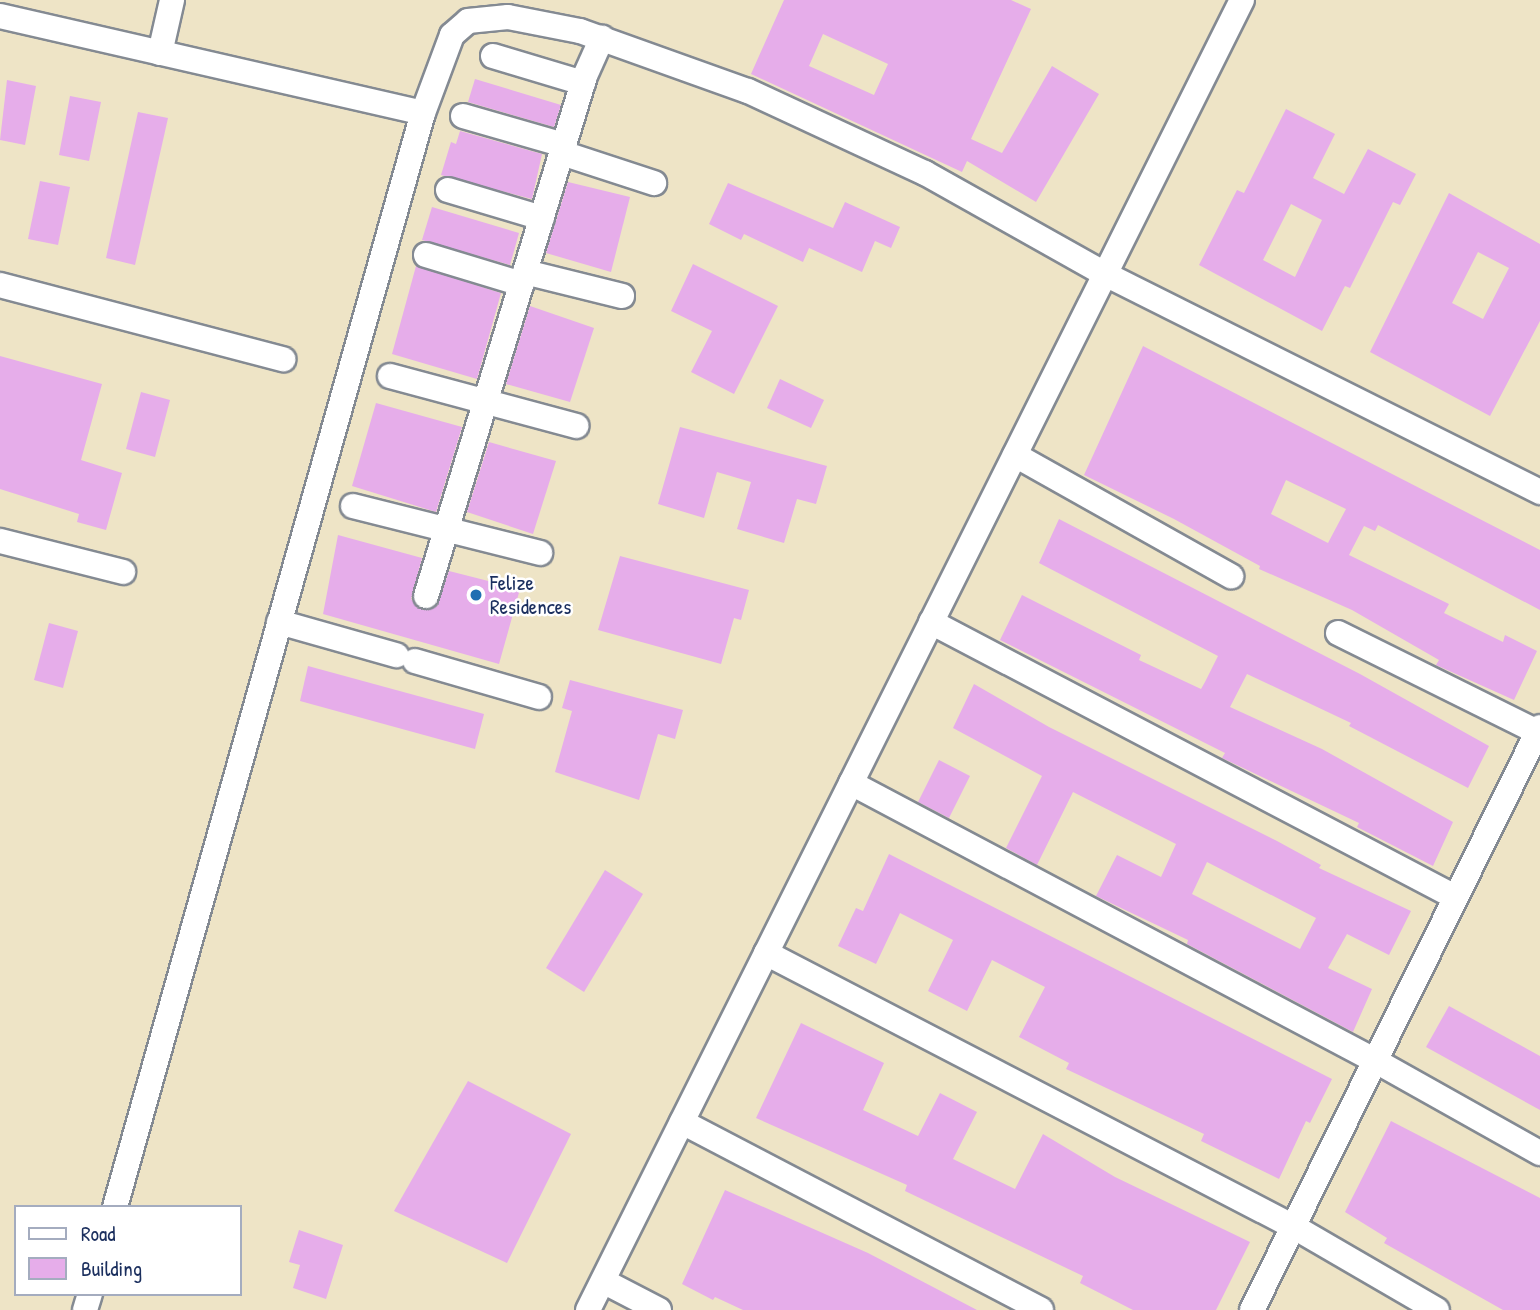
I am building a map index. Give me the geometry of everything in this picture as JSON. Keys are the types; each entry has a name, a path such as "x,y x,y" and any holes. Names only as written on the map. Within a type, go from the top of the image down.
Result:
{"street":[{"path":"160,53 172,0"},
{"path":"588,1310 1242,0"},
{"path":"0,16 423,113"},
{"path":"115,1205 423,113 452,35 468,21 508,17 602,38 713,77 858,141 1105,274 1540,492"},
{"path":"426,596 583,83 602,38"},
{"path":"493,56 583,83"},
{"path":"463,116 654,183"},
{"path":"448,190 542,218"},
{"path":"426,255 523,278 622,296"},
{"path":"0,285 283,359"},
{"path":"390,376 486,399 576,426"},
{"path":"1014,455 1231,576"},
{"path":"353,506 540,553"},
{"path":"0,541 123,572"},
{"path":"279,622 539,697"},
{"path":"931,622 1455,897"},
{"path":"1252,1310 1539,729 1338,632"},
{"path":"851,783 1374,1060 1540,1153"},
{"path":"766,953 1294,1227 1437,1310"},
{"path":"682,1122 1041,1310"},
{"path":"603,1281 659,1310"}],"building":[{"path":"784,0 1011,0 1031,9 971,139 1002,153 1052,66 1099,94 1036,202 967,161 962,172 751,74","holes":["823,34 888,64 874,95 809,66"]},
{"path":"475,79 561,105 554,127 468,102"},
{"path":"7,80 36,86 25,145 0,140"},
{"path":"70,96 101,102 89,161 59,155"},
{"path":"1286,109 1335,134 1313,178 1344,194 1368,149 1416,174 1400,205 1393,202 1350,288 1345,286 1322,331 1199,265 1237,190 1244,193","holes":["1291,204 1322,220 1295,277 1263,260"]},
{"path":"138,112 168,118 135,265 106,258"},
{"path":"460,131 542,154 532,199 441,175 451,142 456,144"},
{"path":"40,181 70,187 58,245 28,239"},
{"path":"568,182 630,197 611,272 546,253"},
{"path":"728,183 833,228 845,202 900,227 891,248 875,241 862,272 809,248 803,262 744,234 741,240 709,224"},
{"path":"1449,193 1540,244 1540,321 1490,416 1370,352","holes":["1478,252 1509,268 1483,319 1452,303"]},
{"path":"432,207 519,233 510,265 422,240"},
{"path":"693,264 778,306 734,394 691,372 712,331 671,311"},
{"path":"416,266 501,293 477,379 392,354"},
{"path":"530,306 594,328 570,402 506,384"},
{"path":"1143,346 1540,550 1540,610 1378,525 1375,531 1364,526 1349,555 1449,604 1444,613 1503,642 1505,635 1537,651 1514,700 1436,665 1439,660 1352,610 1259,569 1260,566 1174,519 1084,475","holes":["1286,480 1346,509 1328,543 1271,514"]},
{"path":"0,356 102,384 81,460 122,473 106,530 77,522 79,514 0,489"},
{"path":"780,379 824,400 811,428 767,408"},
{"path":"141,392 170,400 155,457 126,449"},
{"path":"376,403 462,427 436,512 352,486"},
{"path":"680,427 827,466 816,504 797,499 784,543 737,529 751,482 717,472 704,518 658,504"},
{"path":"489,442 556,461 533,534 467,512"},
{"path":"1059,519 1360,674 1489,746 1468,788 1349,726 1351,723 1247,674 1230,707 1322,749 1453,822 1433,866 1357,827 1359,823 1222,758 1225,753 1000,640 1022,595 1141,655 1139,660 1201,689 1218,656 1039,563"},
{"path":"338,535 422,558 411,599 422,610 437,606 449,571 520,589 499,664 323,614"},
{"path":"620,556 749,590 741,620 734,618 721,664 598,630"},
{"path":"49,623 78,631 63,688 34,680"},
{"path":"308,666 484,714 475,749 300,701"},
{"path":"570,680 683,710 675,739 658,734 639,800 555,772 572,711 562,708"},
{"path":"974,684 1049,727 1277,841 1321,865 1319,868 1411,911 1389,955 1347,934 1328,968 1372,989 1353,1032 1187,944 1188,940 1096,896 1117,855 1161,877 1176,844 1073,792 1037,865 1006,848 1042,776 953,728","holes":["1207,862 1316,918 1300,949 1192,894"]},
{"path":"939,760 970,776 949,818 918,802"},
{"path":"889,854 1332,1079 1310,1123 1306,1121 1279,1179 1201,1141 1204,1134 1066,1069 1069,1063 1019,1037 1045,987 992,960 967,1011 928,991 953,940 900,913 876,964 838,946 856,908 863,911"},
{"path":"605,870 643,894 584,992 546,968"},
{"path":"1449,1006 1540,1056 1540,1110 1426,1047"},
{"path":"801,1023 884,1063 863,1110 918,1136 940,1093 977,1112 953,1159 1015,1189 1043,1134 1115,1177 1250,1242 1216,1310 1133,1310 1080,1283 1083,1276 905,1191 907,1185 756,1118"},
{"path":"468,1081 571,1134 507,1263 394,1211"},
{"path":"1391,1121 1540,1198 1540,1310 1503,1310 1384,1243 1387,1238 1345,1212"},
{"path":"725,1190 868,1253 977,1310 743,1310 715,1297 713,1300 682,1284"},
{"path":"299,1230 343,1245 326,1299 293,1288 300,1265 289,1262"}],"place":[{"name":"Felize Residences","path":"476,595"}]}
